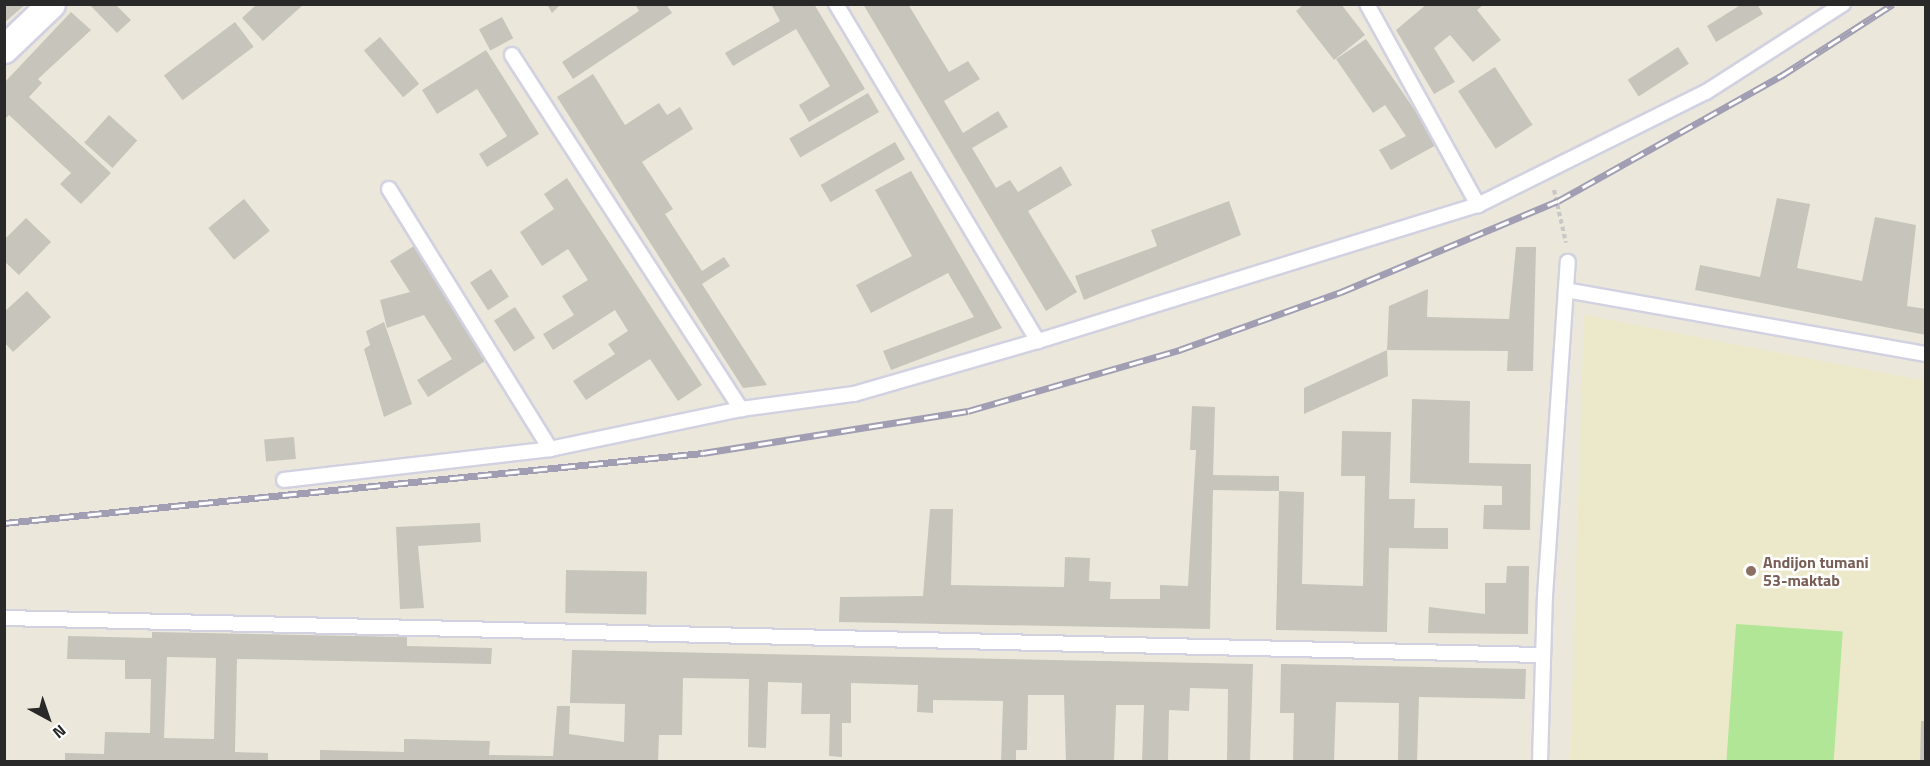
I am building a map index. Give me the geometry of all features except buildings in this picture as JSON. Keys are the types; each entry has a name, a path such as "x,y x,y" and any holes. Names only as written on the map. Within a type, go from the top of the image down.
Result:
{"street":[{"path":"4,49 51,4"}],"lane":[{"path":"836,4 1038,341"},
{"path":"1366,4 1478,205"},
{"path":"284,480 550,449 741,409 854,394 1038,341 1478,205 1706,92 1843,4"},
{"path":"512,55 741,409"},
{"path":"389,189 550,449"},
{"path":"1540,762 1543,655 1568,262"},
{"path":"1566,290 1926,354"},
{"path":"4,618 1543,655"}],"path":[{"path":"1546,172 1564,217 1568,262"}],"shaded area":[{"name":"Andijon tumani 53-maktab","path":"1584,315 1925,381 1925,761 1570,762"}],"green space":[{"path":"1736,624 1843,631 1834,762 1726,761"}],"railway":[{"path":"4,523 703,453 968,411 1179,350 1341,292 1558,201 1781,76 1893,4"}],"place":[{"name":"Andijon tumani 53-maktab","path":"1751,571"}]}
